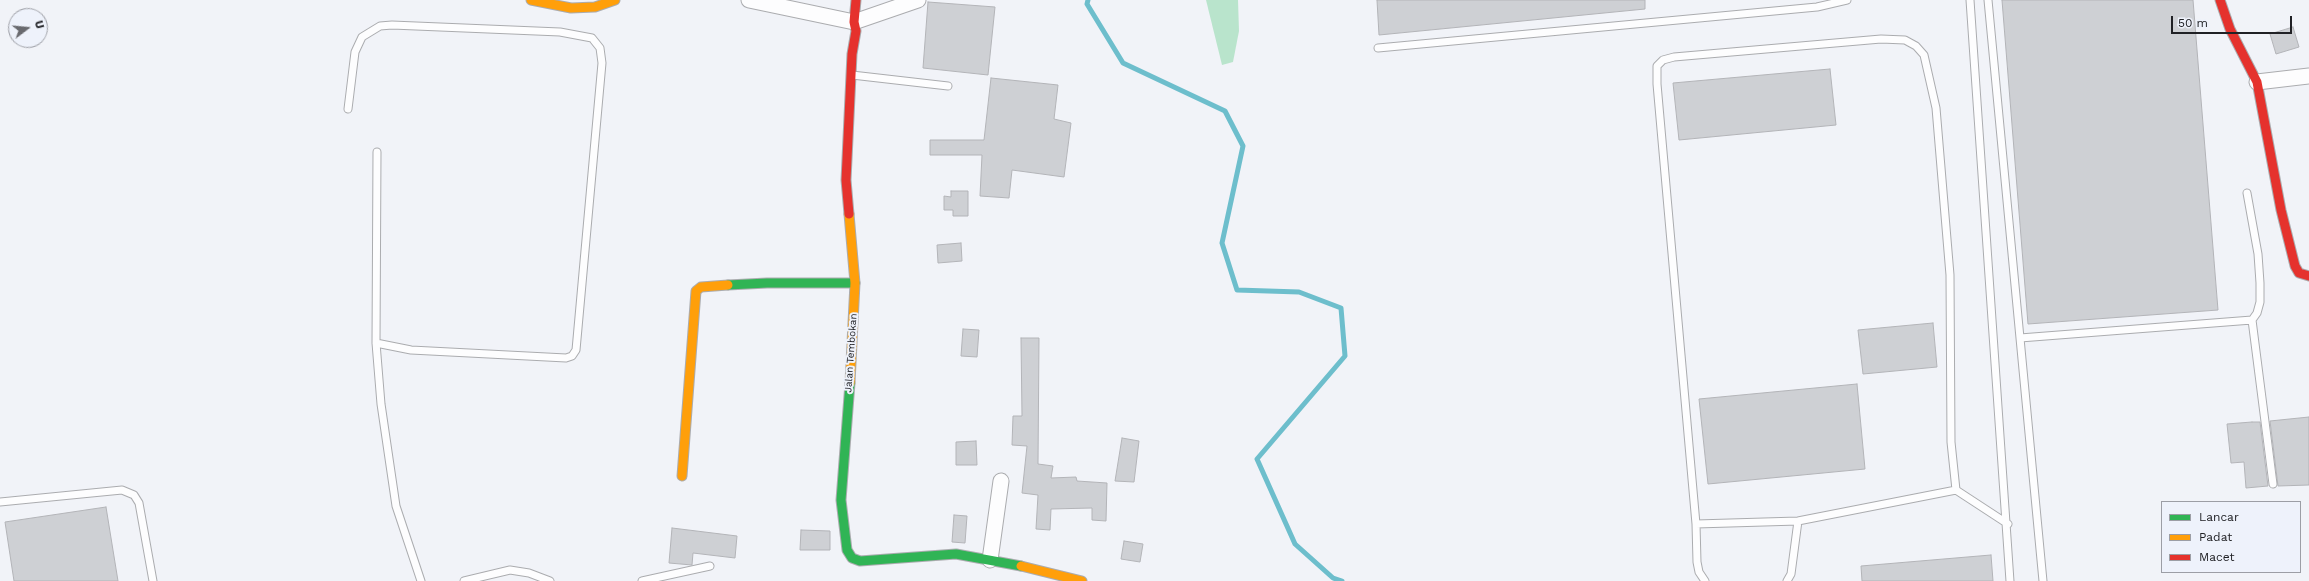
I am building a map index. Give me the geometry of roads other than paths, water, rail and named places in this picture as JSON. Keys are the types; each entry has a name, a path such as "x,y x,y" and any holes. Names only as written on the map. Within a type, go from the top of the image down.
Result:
{"street":[{"path":"531,0 571,8 595,7 615,0"},
{"path":"749,0 805,5 854,22 918,0"},
{"name":"Jalan Tembokan","path":"856,0 854,22 856,31 852,54 852,74 848,113 846,180 855,283 841,500 847,550 852,558 860,561 956,554 990,560 1082,581"},
{"path":"2220,0 2230,29 2257,82 2281,210 2295,266 2299,273 2309,276"},
{"path":"2257,82 2309,76"},
{"path":"682,476 696,291 700,287 767,283 855,283"},
{"path":"990,560 1001,481"}],"lane":[{"path":"1378,48 1817,7 1844,0"},
{"path":"1970,0 2008,524 2010,581"},
{"path":"1988,0 2043,581"},
{"path":"348,109 355,52 362,37 380,26 392,24 560,32 592,38 600,48 602,63 576,350 572,356 566,358 411,350 376,342"},
{"path":"1705,581 1699,572 1697,562 1696,524 1657,84 1657,66 1663,60 1674,57 1881,39 1905,40 1916,46 1924,55 1936,108 1950,275 1951,442 1956,490"},
{"path":"852,74 948,86"},
{"path":"377,152 376,342 381,404 396,506 421,581"},
{"path":"2247,193 2258,254 2260,283 2260,302 2257,313 2252,320 2273,484"},
{"path":"2020,338 2252,320"},
{"path":"0,502 122,490 134,496 139,502 153,581"},
{"path":"1696,524 1798,521 1956,490 2008,524"},
{"path":"1787,581 1791,574 1798,521"},
{"path":"642,581 710,566"},
{"path":"464,581 510,570 529,573 550,581"}],"waterway":[{"path":"1088,0 1087,4 1123,63 1225,111 1243,146 1222,243 1237,290 1299,292 1341,308 1345,356 1257,459 1295,544 1333,578 1342,581"}]}
